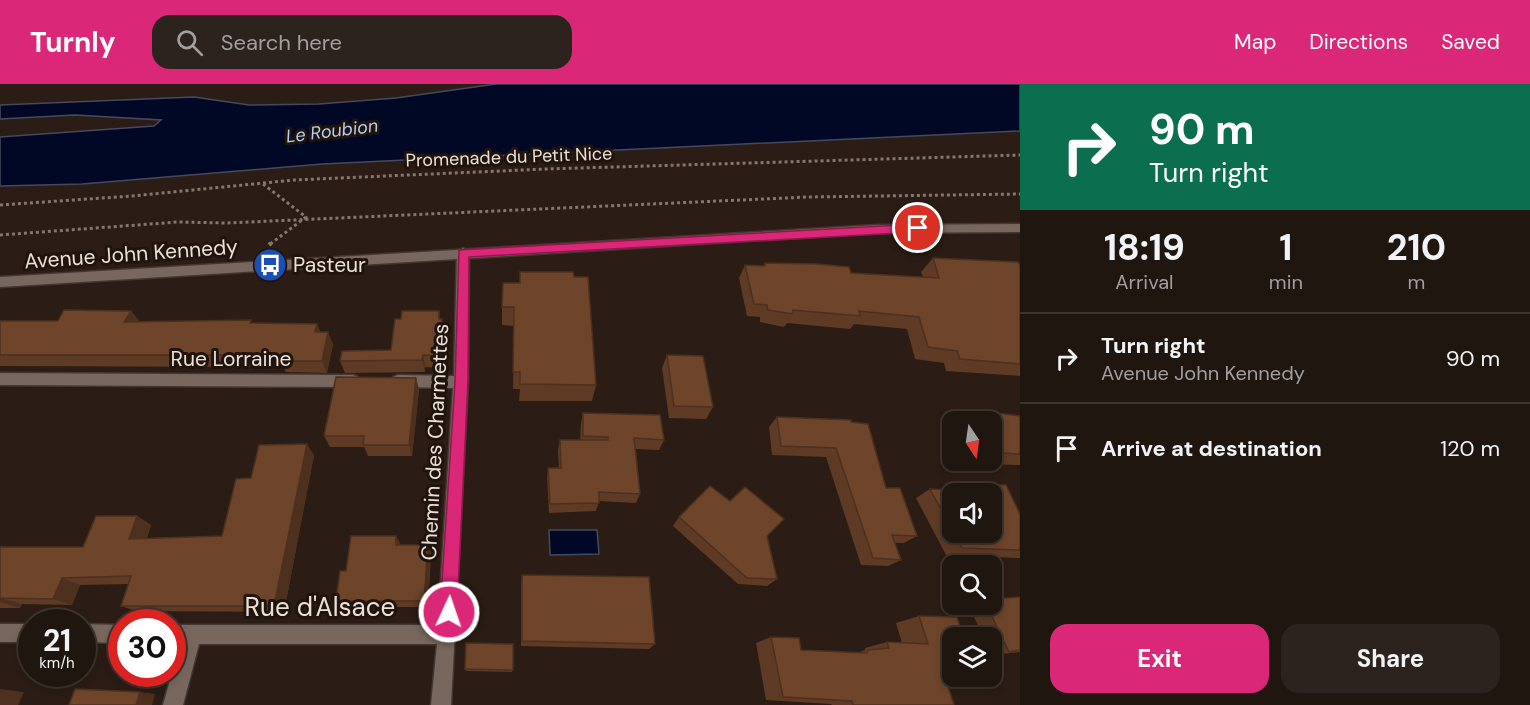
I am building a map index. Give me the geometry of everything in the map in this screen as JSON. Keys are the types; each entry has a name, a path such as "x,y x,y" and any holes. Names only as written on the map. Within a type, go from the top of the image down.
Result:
{"street":[{"name":"Avenue John Kennedy","path":"0,282 878,229 1020,228"},
{"name":"Chemin des Charmettes","path":"441,705 462,382 463,253"},
{"name":"Rue Lorraine","path":"0,379 462,382"},
{"path":"0,633 18,633"},
{"name":"Rue d'Alsace","path":"186,634 447,635"},
{"name":"Rue d'Alsace","path":"173,705 175,687"}],"path":[{"name":"Promenade du Petit Nice","path":"0,205 132,196 262,183 570,168 1020,155"},
{"path":"262,183 306,217"},
{"path":"0,235 178,222 227,223 306,217 808,197 1020,194"},
{"path":"270,244 306,217"}],"water":[{"name":"Le Roubion","path":"496,84 1020,84 1020,131 322,164 82,184 0,186 0,137 154,126 161,120 75,115 0,119 0,105 194,97 249,105 319,104 396,98"},
{"path":"549,530 597,530 599,554 550,555"}],"building":[{"path":"933,258 1018,262 1020,265 1020,364 960,359 957,351 928,347 919,317 859,311 860,316 793,310 792,314 768,310 767,305 754,304 745,265 817,264 849,267 851,273 939,278"},
{"path":"520,272 573,272 574,277 588,277 596,385 520,384 520,372 513,372 514,307 502,307 503,283 520,283"},
{"path":"64,310 131,311 124,322 251,320 250,323 317,324 315,332 328,332 322,361 279,361 280,355 0,355 0,321 58,321"},
{"path":"402,311 439,311 439,319 442,319 439,356 423,355 422,360 340,361 342,351 391,350 395,319 401,319"},
{"path":"667,355 703,356 713,407 674,406"},
{"path":"336,377 416,378 409,445 363,445 364,436 324,436"},
{"path":"583,413 660,415 664,440 634,438 640,494 599,492 599,503 550,504 548,468 561,468 560,440 608,440 608,437 583,436"},
{"path":"1002,414 1020,416 1020,454 1003,453"},
{"path":"777,417 851,420 851,422 868,424 886,488 900,488 917,536 892,535 901,560 873,558 836,448 781,446"},
{"path":"307,444 274,606 121,606 131,576 62,578 53,599 1,598 0,601 0,547 83,547 96,516 137,516 129,539 222,536 236,479 251,478 259,445"},
{"path":"1002,485 1006,485 1020,514 1020,550 962,548 960,543 1002,543"},
{"path":"710,486 730,501 745,487 784,519 767,536 777,579 747,578 679,517"},
{"path":"930,489 942,489 942,511"},
{"path":"351,536 396,536 396,545 428,545 424,601 336,601 340,571 346,571"},
{"path":"522,575 649,577 655,644 522,641"},
{"path":"1020,597 1020,650 1009,652 1002,637 1002,627 997,627 991,615 1002,615 1002,598"},
{"path":"919,616 957,617 960,627 942,627 942,687 948,687 954,705 853,705 852,701 783,697 771,637 799,638 801,650 867,653 868,650 889,648 887,642 928,644"},
{"path":"466,643 513,644 513,670 465,669"},
{"path":"75,689 140,692 136,705 69,705"}],"place":[{"name":"Pasteur","path":"270,265"}],"route":[{"path":"449,612 462,382 463,253 918,228"}]}
